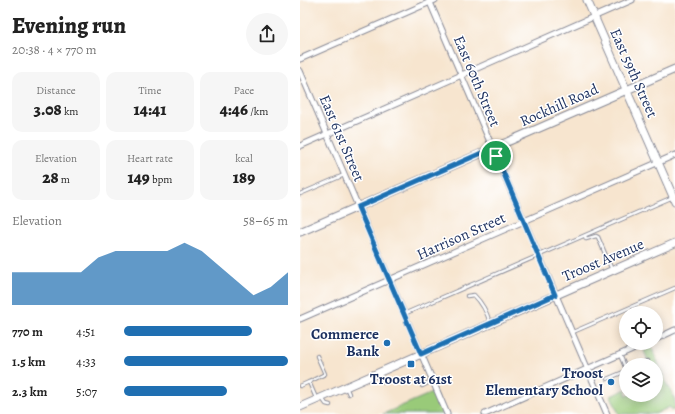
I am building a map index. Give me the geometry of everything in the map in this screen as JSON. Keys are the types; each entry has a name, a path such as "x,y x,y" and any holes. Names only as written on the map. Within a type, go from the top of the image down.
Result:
{"main road":[{"name":"East 59th Street","path":"587,0 674,199"},
{"name":"Rockhill Road","path":"300,232 675,69"},
{"name":"Troost Avenue","path":"300,407 675,243"}],"street":[{"path":"300,59 429,1 435,0"},
{"path":"300,146 632,0"},
{"name":"East 60th Street","path":"429,1 607,414"},
{"name":"East 61st Street","path":"300,71 447,414"},
{"name":"Harrison Street","path":"300,319 675,155"},
{"path":"663,336 675,330"},
{"path":"485,414 629,350"}],"lane":[{"path":"300,194 344,175"},
{"path":"404,314 674,199"},
{"path":"585,236 586,239 596,236 598,237 613,270"},
{"path":"572,332 675,288"},
{"path":"467,296 474,295 481,301 490,323"},
{"path":"620,354 622,358"},
{"path":"300,386 325,374 317,356"},
{"path":"379,372 384,382"},
{"path":"607,379 619,373"},
{"path":"422,386 432,381"},
{"path":"308,382 319,398 326,404 330,405"},
{"path":"346,387 349,394"}],"green space":[{"path":"653,350 656,358 647,358 644,351"},
{"path":"663,375 675,400 675,409 672,410 670,407 655,414 619,414 611,396 619,392 619,402 663,402"},
{"path":"434,392 443,414 383,414"}],"place":[{"name":"Commerce Bank","path":"387,343"},
{"name":"Troost at 61st","path":"411,364"},
{"name":"Troost Elementary School","path":"611,382"}],"route":[{"path":"493,148 496,156 555,295 421,354 358,207 493,148"}]}
